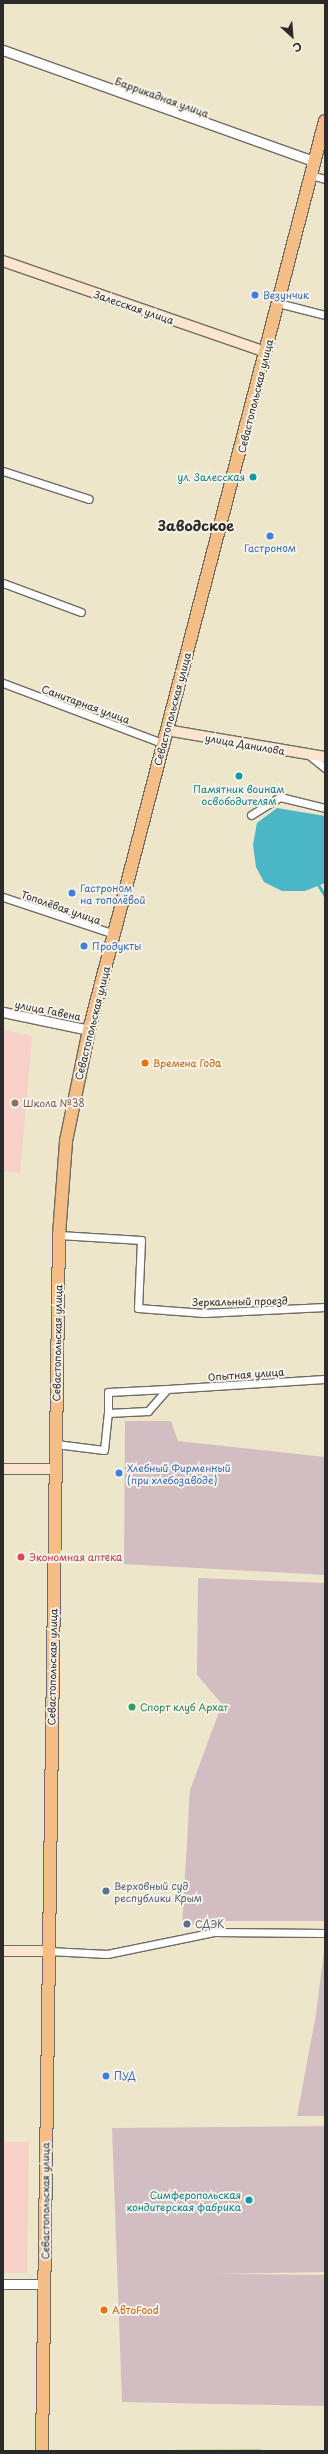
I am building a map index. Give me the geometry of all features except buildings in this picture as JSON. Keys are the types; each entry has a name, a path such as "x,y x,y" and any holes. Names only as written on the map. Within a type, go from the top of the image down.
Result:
{"main road":[{"name":"Севастопольская улица","path":"42,2451 59,1235 66,1141 89,1030 162,742 266,352 325,121"},
{"name":"Залесская улица","path":"3,261 266,352"},
{"name":"улица Данилова","path":"166,730 325,757"},
{"path":"3,1469 55,1469"},
{"path":"3,1950 48,1951"}],"street":[{"name":"Баррикадная улица","path":"3,50 314,162"},
{"path":"311,175 325,179"},
{"path":"278,303 325,316"},
{"path":"3,471 89,499"},
{"path":"3,583 81,612"},
{"name":"Санитарная улица","path":"3,684 162,742"},
{"path":"309,755 325,768"},
{"path":"251,815 280,797 325,808"},
{"name":"Тополёвая улица","path":"3,897 114,934"},
{"name":"улица Гавена","path":"3,1012 89,1030"},
{"name":"Зеркальный проезд","path":"59,1235 141,1240 138,1308 204,1314 325,1307"},
{"name":"Опытная улица","path":"56,1444 104,1450 108,1413 108,1392 325,1379"},
{"path":"108,1413 148,1411 168,1389"},
{"path":"48,1951 107,1954 214,1932 325,1933"},
{"path":"3,2284 45,2284"}],"shaded area":[{"name":"Школа №38","path":"3,1030 32,1036 20,1173 3,1171"},
{"path":"125,1421 171,1421 178,1441 325,1457 325,1575 124,1564"},
{"path":"198,1578 325,1583 325,1921 209,1921 182,1927 190,1790 222,1704 197,1675"},
{"path":"325,1942 325,2116 297,2116 316,2014"},
{"path":"325,2126 325,2272 215,2274 325,2275 325,2406 122,2402 112,2128"},
{"path":"3,2142 29,2142 27,2273 3,2273"}],"green space":[{"path":"261,2449 261,2451 161,2450"}],"water":[{"path":"277,808 325,816 325,883 305,891 282,891 264,882 256,867 253,845 257,823"}],"waterway":[{"path":"318,884 325,895"}],"place":[{"name":"Везунчик","path":"255,295"},
{"name":"ул. Залесская","path":"253,477"},
{"name":"Гастроном","path":"270,536"},
{"name":"Памятник воинам освободителям","path":"239,776"},
{"name":"Гастроном на тополёвой","path":"72,893"},
{"name":"Продукты","path":"84,946"},
{"name":"Времена Года","path":"145,1063"},
{"name":"Школа №38","path":"15,1103"},
{"name":"Хлебный Фирменный (при хлебозаводе)","path":"119,1473"},
{"name":"Экономная аптека","path":"21,1557"},
{"name":"Спорт клуб Архат","path":"132,1707"},
{"name":"Верховный суд республики Крым","path":"106,1891"},
{"name":"СДЭК","path":"187,1924"},
{"name":"ПУД","path":"106,2076"},
{"name":"Симферопольская кондитерская фабрика","path":"249,2200"},
{"name":"АвтоFood","path":"104,2310"}],"district":[{"name":"Заводское","path":"196,526"}]}
